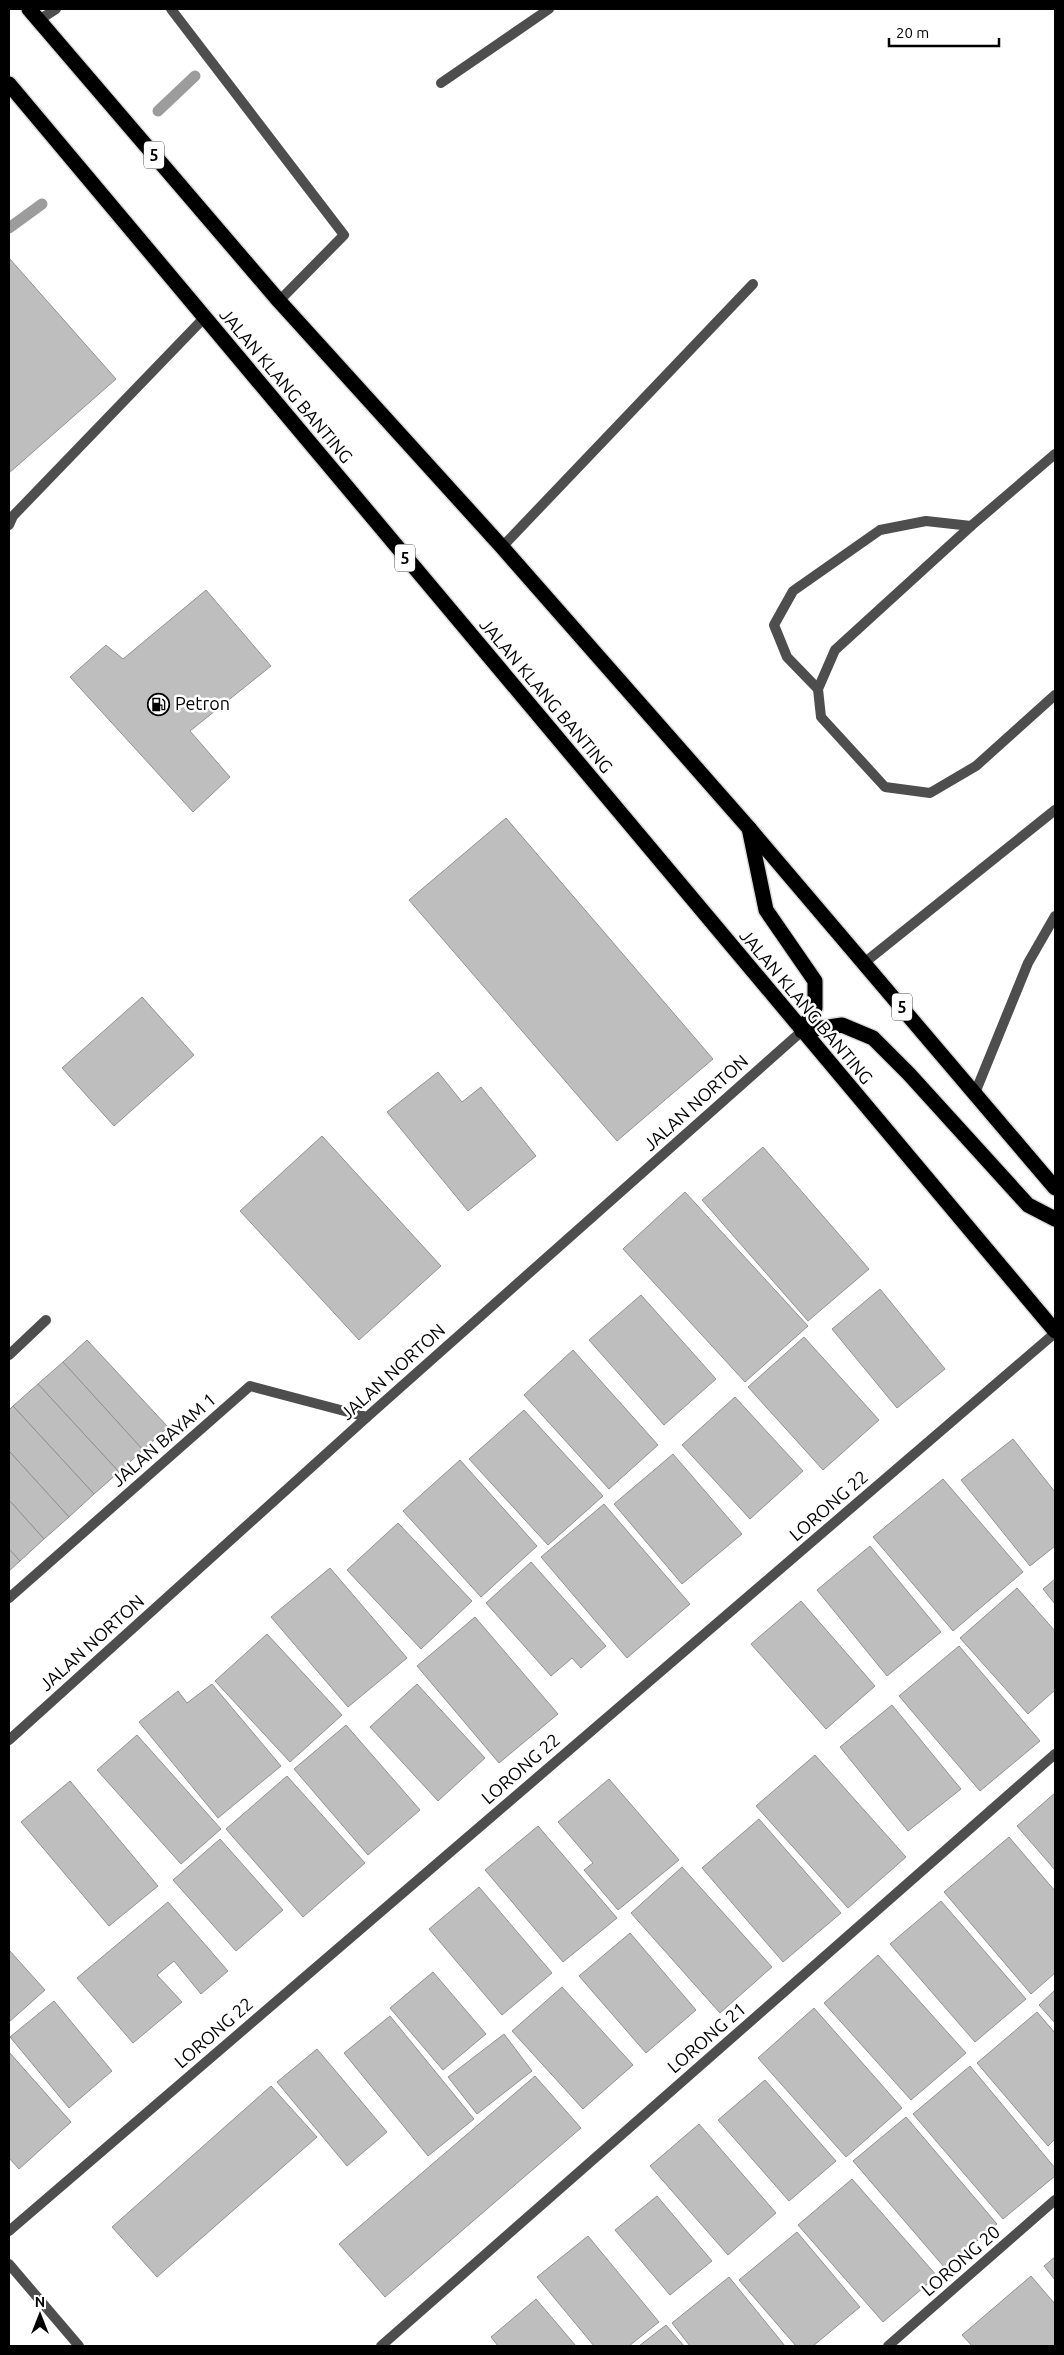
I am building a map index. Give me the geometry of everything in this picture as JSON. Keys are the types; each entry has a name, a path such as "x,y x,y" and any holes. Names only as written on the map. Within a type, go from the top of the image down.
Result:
{"highway":[{"name":"5","path":"34,14 279,301 502,547 748,827 1055,1188"},
{"name":"JALAN KLANG BANTING","path":"9,84 1055,1332"},
{"path":"748,827 766,910 815,981 815,1008 802,1031"},
{"path":"802,1031 842,1025 873,1038 909,1074 1028,1205 1055,1219"}],"street":[{"path":"34,14 56,9"},
{"path":"172,9 344,235 279,301"},
{"path":"441,84 549,9"},
{"path":"502,547 753,284"},
{"path":"9,525 13,516 204,318"},
{"path":"1055,454 971,526 835,650 818,689 821,717 885,787 930,794 976,766 1055,695"},
{"path":"818,689 787,657 774,625 794,591 880,530 926,521 971,526"},
{"path":"864,963 1055,810"},
{"path":"975,1093 1028,963 1055,916"},
{"name":"JALAN NORTON","path":"9,1740 367,1417 802,1031"},
{"path":"9,1355 46,1320"},
{"name":"LORONG 22","path":"9,2230 1055,1332"},
{"name":"JALAN BAYAM 1","path":"9,1598 250,1386 367,1417"},
{"name":"LORONG 21","path":"381,2346 1055,1754"},
{"name":"LORONG 20","path":"888,2346 1055,2200"},
{"path":"9,2264 79,2346"}],"building":[{"path":"9,258 116,379 9,473"},
{"name":"Petron","path":"206,590 271,666 190,731 230,777 193,812 70,677 106,645 123,659"},
{"path":"506,818 713,1059 617,1141 409,900"},
{"path":"142,997 194,1055 114,1126 62,1068"},
{"path":"438,1072 462,1102 481,1087 536,1156 468,1211 387,1112"},
{"path":"322,1136 441,1266 359,1340 240,1211"},
{"path":"763,1147 869,1269 808,1321 702,1200"},
{"path":"685,1192 808,1326 745,1382 623,1249"},
{"path":"880,1289 945,1369 897,1408 832,1329"},
{"path":"641,1295 716,1379 664,1425 589,1340"},
{"path":"804,1337 879,1420 823,1470 748,1387"},
{"path":"87,1340 168,1427 143,1450 63,1362"},
{"path":"573,1350 658,1445 609,1489 524,1395"},
{"path":"63,1362 143,1450 119,1472 38,1384"},
{"path":"38,1384 119,1472 94,1494 13,1406"},
{"path":"735,1397 803,1471 750,1519 682,1445"},
{"path":"13,1406 94,1494 69,1517 9,1451 9,1410"},
{"path":"524,1410 603,1496 548,1545 469,1459"},
{"path":"1013,1439 1055,1492 1055,1546 1030,1566 961,1480"},
{"path":"9,1451 69,1517 44,1539 9,1500"},
{"path":"673,1454 742,1534 682,1584 614,1504"},
{"path":"460,1460 537,1546 481,1597 403,1511"},
{"path":"943,1479 1023,1572 953,1631 873,1537"},
{"path":"9,1500 44,1539 20,1561 9,1549"},
{"path":"604,1504 690,1604 627,1658 541,1557"},
{"path":"398,1523 472,1601 421,1649 347,1570"},
{"path":"870,1546 941,1632 887,1676 817,1590"},
{"path":"9,1549 20,1561 9,1571"},
{"path":"531,1562 606,1646 581,1668 572,1658 551,1676 486,1603"},
{"path":"330,1568 407,1658 348,1707 271,1617"},
{"path":"1055,1579 1055,1604 1043,1589"},
{"path":"1017,1588 1055,1631 1055,1690 1028,1714 960,1638"},
{"path":"801,1601 875,1686 826,1729 751,1644"},
{"path":"475,1617 558,1714 499,1763 417,1666"},
{"path":"267,1634 342,1715 290,1762 215,1681"},
{"path":"959,1646 1040,1741 980,1791 899,1696"},
{"path":"212,1684 281,1766 218,1818 139,1722 178,1691 187,1703"},
{"path":"417,1684 485,1758 438,1801 370,1727"},
{"path":"892,1705 961,1789 908,1831 840,1747"},
{"path":"346,1725 420,1810 368,1855 294,1769"},
{"path":"137,1735 221,1829 181,1864 97,1770"},
{"path":"815,1755 906,1857 848,1908 756,1806"},
{"path":"287,1776 365,1863 303,1917 226,1829"},
{"path":"609,1779 679,1860 618,1910 584,1870 593,1863 558,1822"},
{"path":"70,1781 158,1886 109,1926 21,1822"},
{"path":"1055,1793 1055,1870 1017,1826"},
{"path":"759,1819 841,1913 783,1962 702,1868"},
{"path":"538,1826 617,1918 563,1962 485,1870"},
{"path":"1009,1837 1055,1891 1055,1973 1031,1994 944,1892"},
{"path":"220,1839 283,1910 236,1951 173,1880"},
{"path":"682,1867 772,1967 720,2013 631,1913"},
{"path":"479,1887 552,1973 502,2015 429,1929"},
{"path":"941,1901 1026,1999 975,2042 890,1944"},
{"path":"168,1902 228,1971 201,1994 174,1961 157,1975 182,2002 133,2043 77,1978"},
{"path":"630,1933 696,2010 646,2053 579,1976"},
{"path":"9,1950 45,1990 9,2022"},
{"path":"878,1955 966,2053 911,2100 824,2003"},
{"path":"433,1972 486,2034 443,2070 390,2008"},
{"path":"562,1987 633,2065 583,2109 512,2031"},
{"path":"1055,1990 1055,2023 1039,2005"},
{"path":"54,2001 112,2071 69,2108 10,2037"},
{"path":"814,2008 902,2108 846,2157 758,2058"},
{"path":"1037,2012 1055,2033 1055,2139 1048,2146 977,2063"},
{"path":"390,2016 474,2119 428,2156 344,2053"},
{"path":"504,2034 532,2071 477,2114 448,2077"},
{"path":"317,2049 387,2132 347,2166 277,2082"},
{"path":"9,2052 71,2122 19,2169 9,2158"},
{"path":"970,2066 1055,2168 1055,2176 1003,2219 913,2114"},
{"path":"535,2076 581,2128 385,2297 339,2244"},
{"path":"765,2080 836,2161 789,2201 718,2120"},
{"path":"271,2086 317,2137 157,2277 112,2227"},
{"path":"906,2117 997,2224 945,2268 853,2161"},
{"path":"699,2124 776,2213 728,2255 650,2166"},
{"path":"852,2179 937,2276 883,2322 798,2225"},
{"path":"657,2196 712,2261 670,2295 615,2230"},
{"path":"797,2232 860,2307 813,2346 796,2346 739,2280"},
{"path":"588,2236 659,2322 629,2346 594,2346 537,2277"},
{"path":"1055,2257 1055,2280 1044,2266"},
{"path":"1031,2276 1055,2304 1055,2346 972,2346 962,2335"},
{"path":"729,2277 785,2346 690,2346 672,2323"},
{"path":"536,2299 576,2346 498,2346 491,2337"},
{"path":"666,2325 684,2346 639,2346"}],"waterway":[{"path":"158,111 195,76"},
{"path":"9,228 42,204"}],"place":[{"name":"Petron","path":"159,704"}]}
